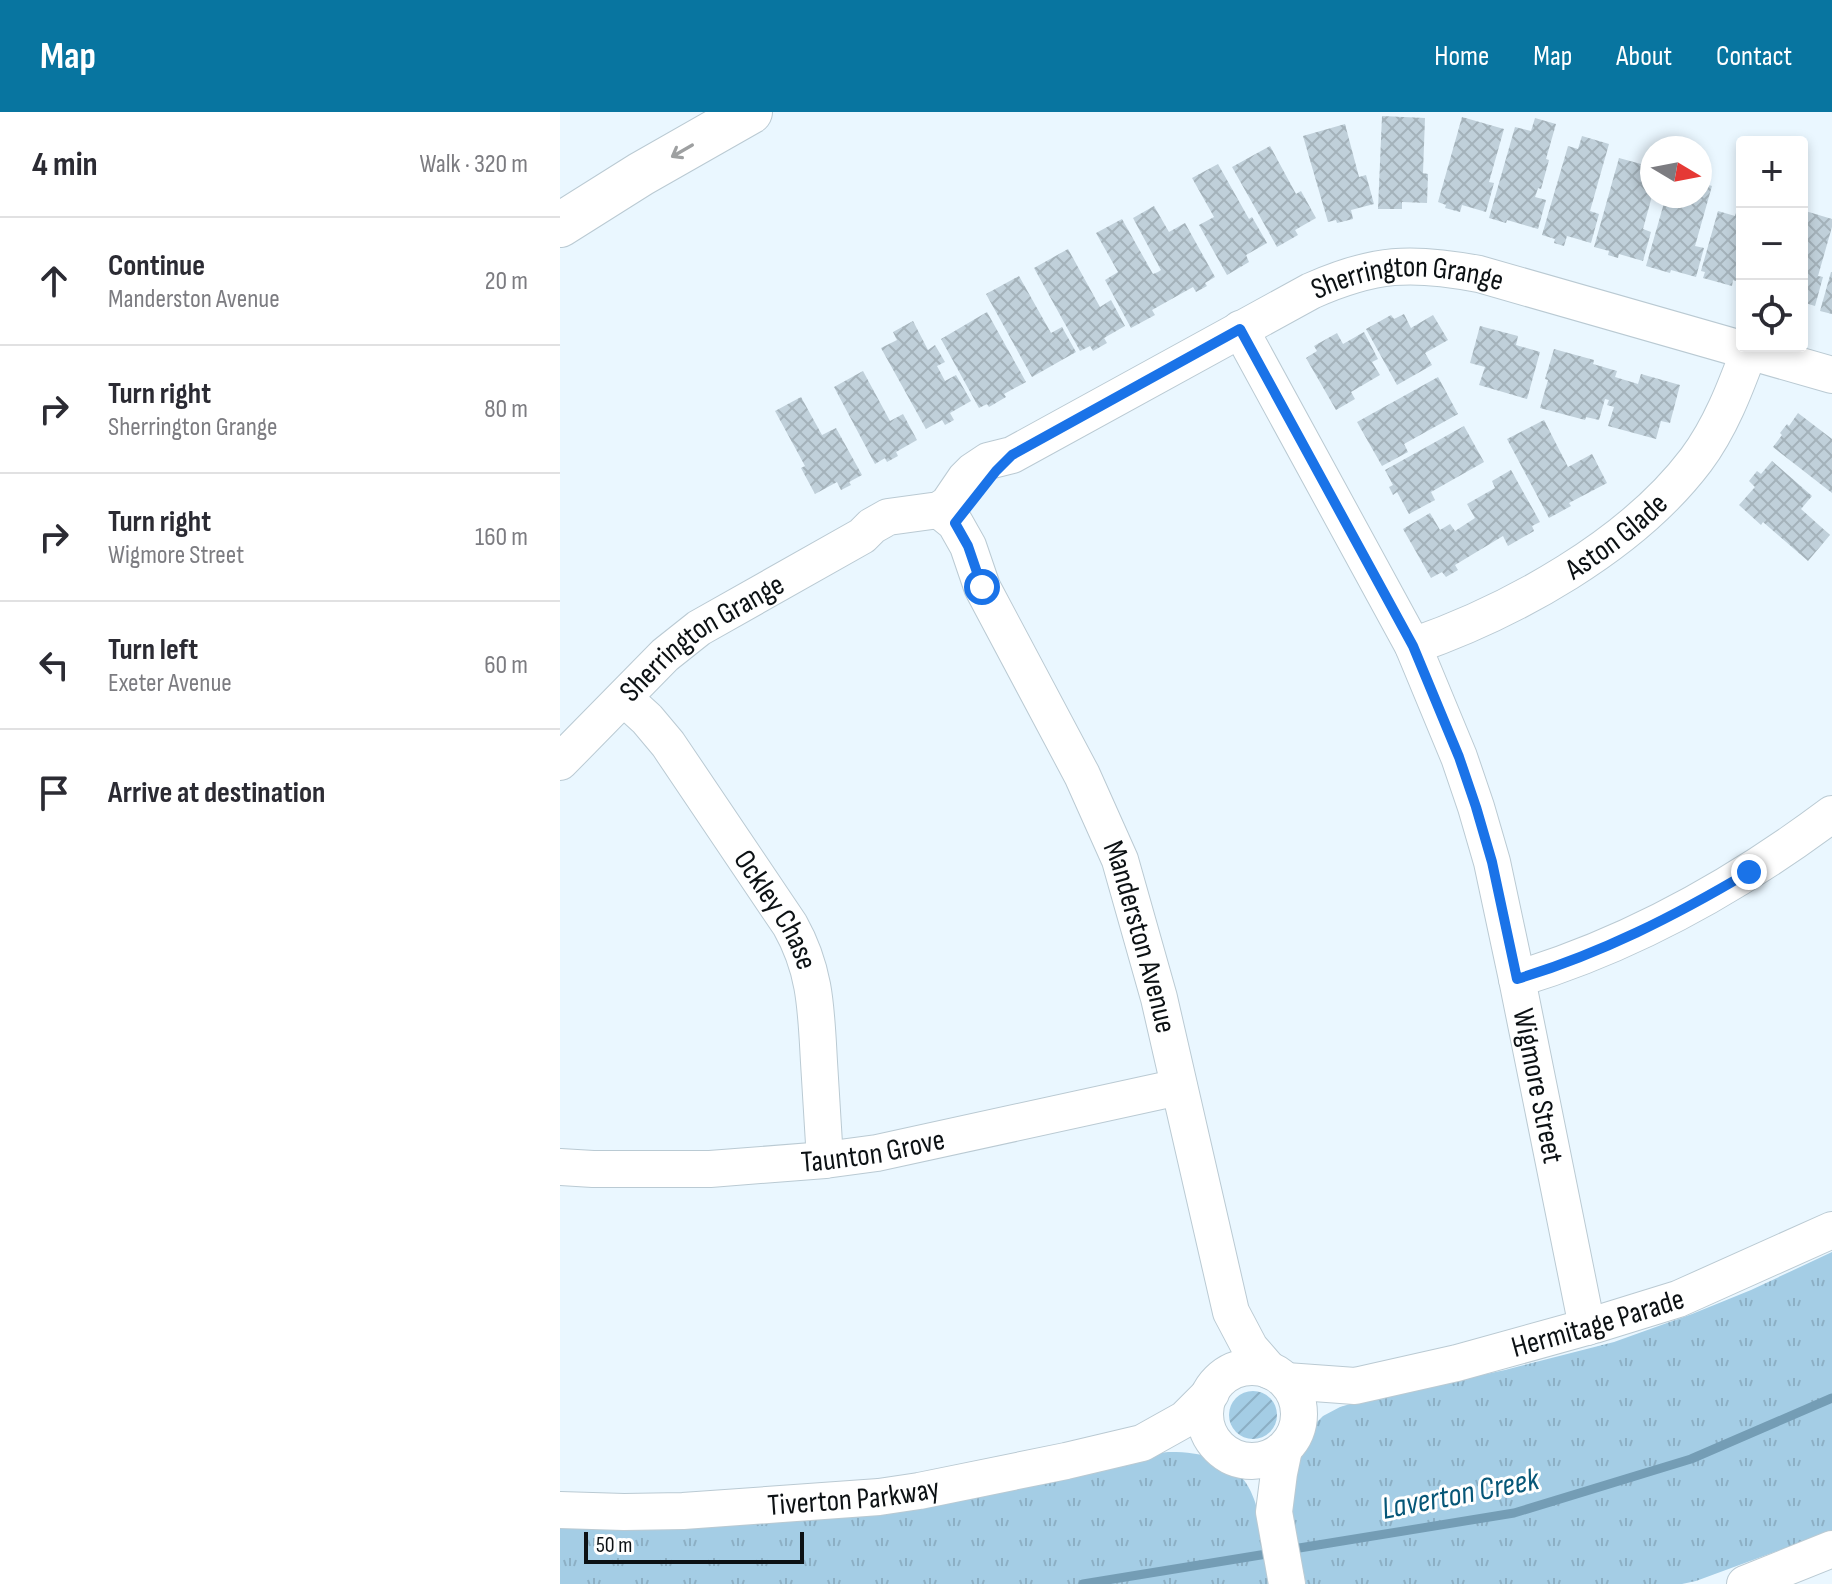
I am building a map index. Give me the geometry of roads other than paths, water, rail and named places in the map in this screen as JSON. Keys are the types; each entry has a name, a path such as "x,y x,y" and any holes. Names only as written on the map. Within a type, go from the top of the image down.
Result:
{"highway":[{"path":"560,225 641,174 750,112"}],"street":[{"name":"Sherrington Grange","path":"560,762 665,655 699,628 862,536 888,517 945,521 948,504 965,479 988,461 1012,455 1334,280 1382,267 1404,265 1479,274 1736,347"},
{"name":"Wigmore Street","path":"1240,329 1413,646 1459,757 1492,862 1587,1327"},
{"name":"Aston Glade","path":"1413,646 1444,636 1542,586 1583,561 1651,510 1697,459 1714,432 1749,352"},
{"name":"Sherrington Grange","path":"1752,352 1832,375"},
{"name":"Manderston Avenue","path":"945,521 951,555 982,587 1082,775 1120,860 1159,998 1231,1312 1250,1348 1278,1376"},
{"name":"Ockley Chase","path":"624,698 668,744 801,946 816,1006 825,1160"},
{"path":"1517,979 1589,954 1697,904 1832,814"},
{"name":"Taunton Grove","path":"560,1167 710,1169 825,1160 877,1153 1179,1087"},
{"name":"Hermitage Parade","path":"1278,1376 1355,1386 1457,1363 1678,1299 1832,1230"},
{"name":"Manderston Avenue","path":"1216,1386 1231,1312"},
{"path":"1274,1512 1252,1476 1210,1435 1206,1421 1206,1407 1216,1386 1233,1372 1245,1368 1258,1368 1278,1376 1294,1393 1298,1406 1299,1420 1279,1473 1274,1512 1287,1584"},
{"name":"Tiverton Parkway","path":"560,1510 683,1511 879,1497 974,1480 1142,1443 1185,1419 1216,1386"},
{"name":"Hermitage Parade","path":"1290,1441 1319,1412 1355,1386"},
{"path":"1229,1453 1255,1461 1270,1457 1290,1441"},
{"name":"Tiverton Parkway","path":"1142,1443 1229,1453"},
{"path":"1748,1584 1832,1549"}],"waterway":[{"name":"Laverton Creek","path":"1287,1550 1514,1513 1691,1459 1832,1398"},
{"name":"Laverton Creek","path":"1083,1584 1273,1553"}]}
